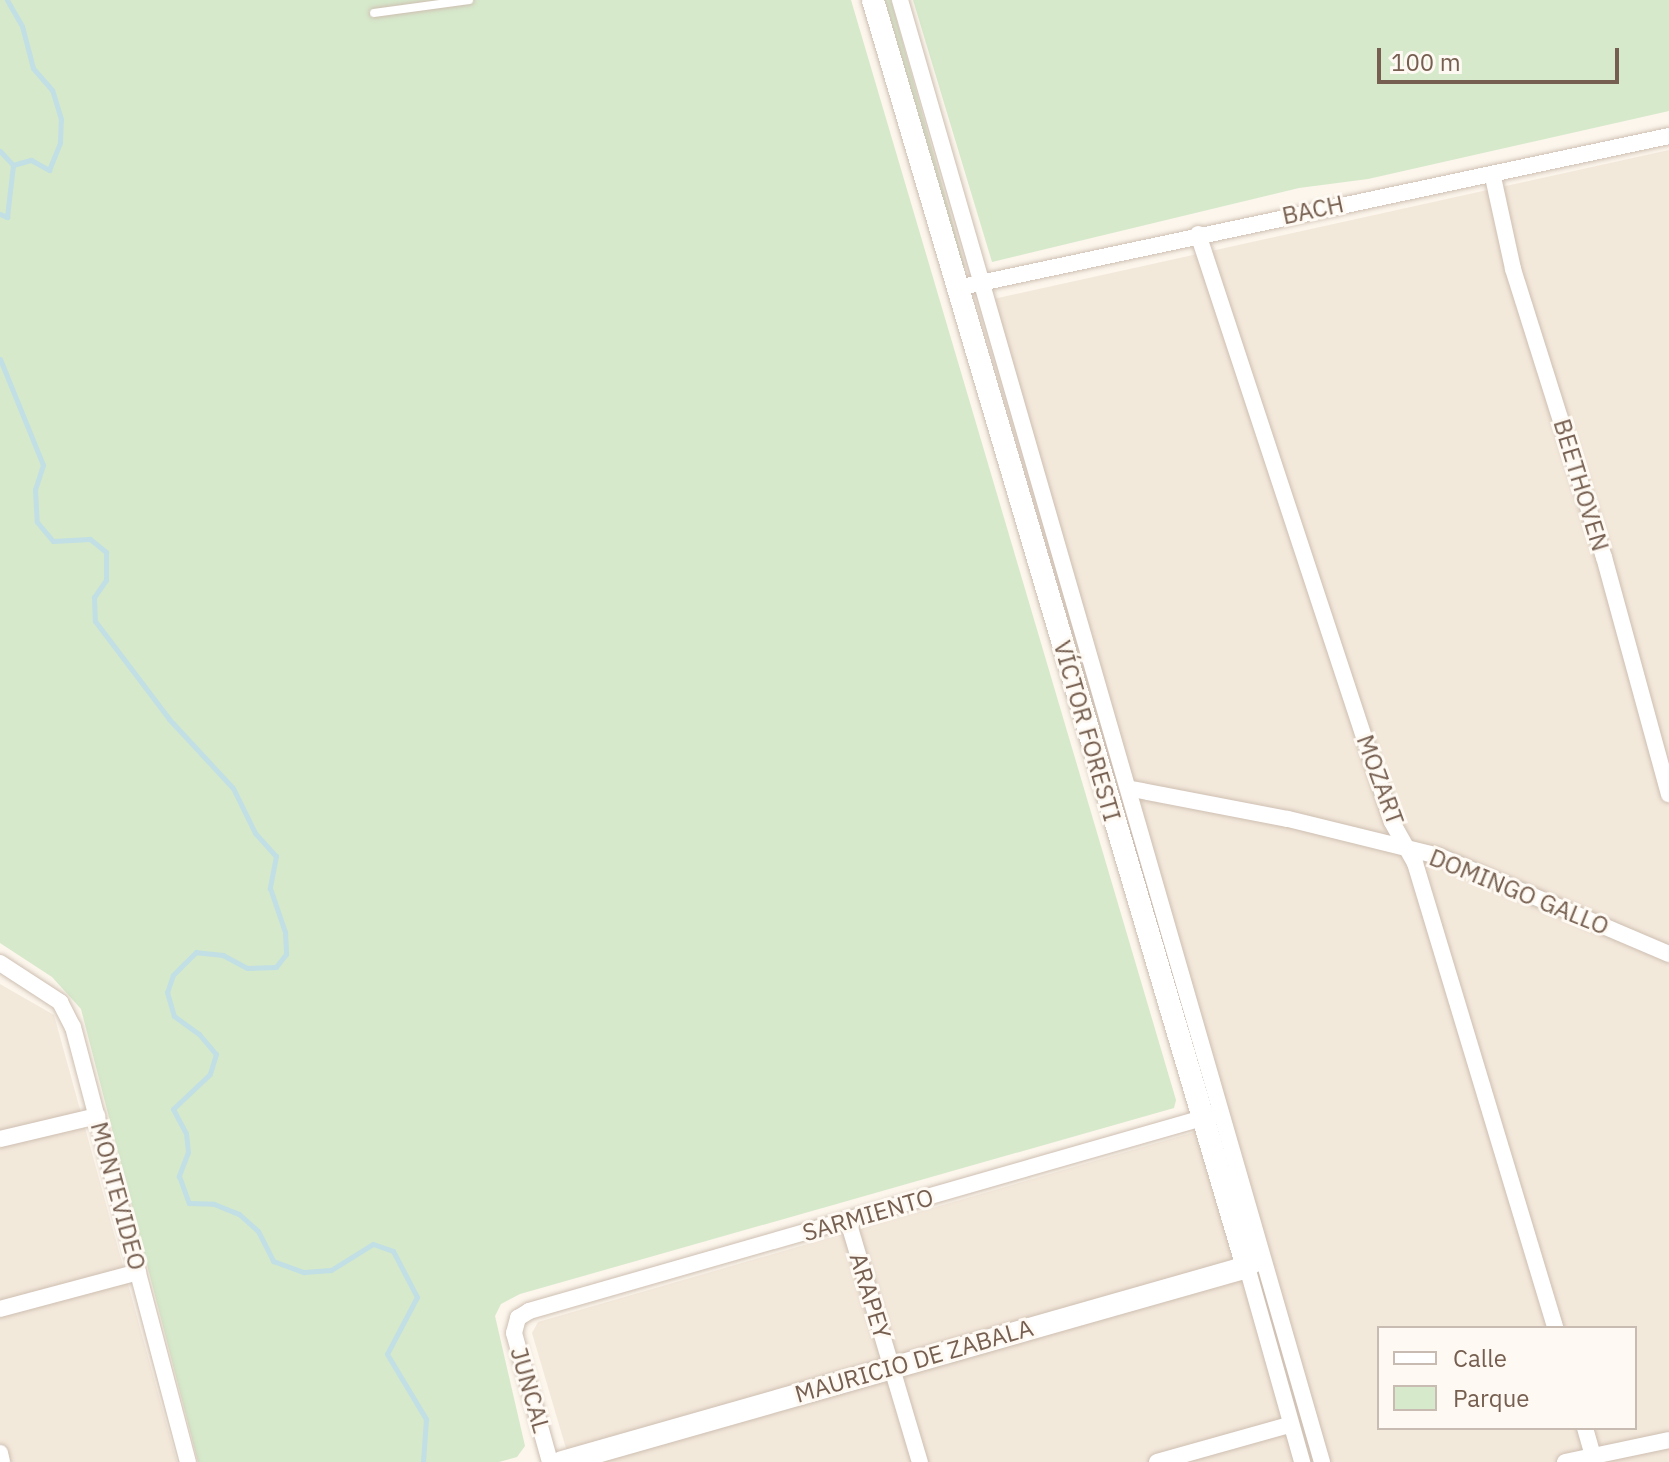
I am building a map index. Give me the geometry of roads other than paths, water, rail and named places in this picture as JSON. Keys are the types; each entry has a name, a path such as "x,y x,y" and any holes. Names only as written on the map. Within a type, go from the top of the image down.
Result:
{"street":[{"name":"VÍCTOR FORESTI","path":"873,0 957,288 1210,1116 1322,1462"},
{"name":"VÍCTOR FORESTI","path":"900,0 1132,789 1210,1116"},
{"name":"BACH","path":"957,288 1198,234 1493,177 1669,136"},
{"name":"BEETHOVEN","path":"1493,177 1513,269 1604,557 1669,794"},
{"name":"MOZART","path":"1198,234 1392,822 1407,848 1554,1326"},
{"name":"DOMINGO GALLO","path":"1132,789 1439,856 1669,954"},
{"name":"MONTEVIDEO","path":"0,963 60,1002 67,1013 188,1462"},
{"path":"0,1139 97,1116"},
{"name":"SARMIENTO","path":"518,1318 550,1303 1210,1116"},
{"name":"ARAPEY","path":"848,1221 920,1462"},
{"name":"VÍCTOR FORESTI","path":"1256,1264 1289,1425 1302,1462"},
{"name":"MAURICIO DE ZABALA","path":"562,1462 1256,1264"},
{"path":"0,1309 138,1272"},
{"name":"JUNCAL","path":"518,1318 514,1333 550,1462"},
{"path":"1157,1462 1289,1425"},
{"path":"1586,1430 1594,1459"},
{"path":"1565,1462 1594,1459 1669,1440"},
{"path":"0,1453 2,1462"}],"lane":[{"path":"374,13 469,0"}],"waterway":[{"path":"0,214 7,217 13,165 31,160 49,170 60,143 61,119 52,90 33,68 22,26 7,0"},
{"path":"0,151 13,165"},
{"path":"0,359 43,465 35,489 37,522 53,541 90,539 106,552 106,580 94,597 95,621 169,719 233,788 255,833 276,856 270,888 285,932 286,954 276,967 247,968 223,955 196,952 173,975 167,992 174,1016 199,1034 216,1054 210,1074 173,1109 186,1133 188,1152 179,1176 189,1203 214,1204 239,1214 258,1231 273,1261 304,1272 331,1270 373,1244 393,1251 417,1297 387,1354 426,1419 423,1462"}]}
